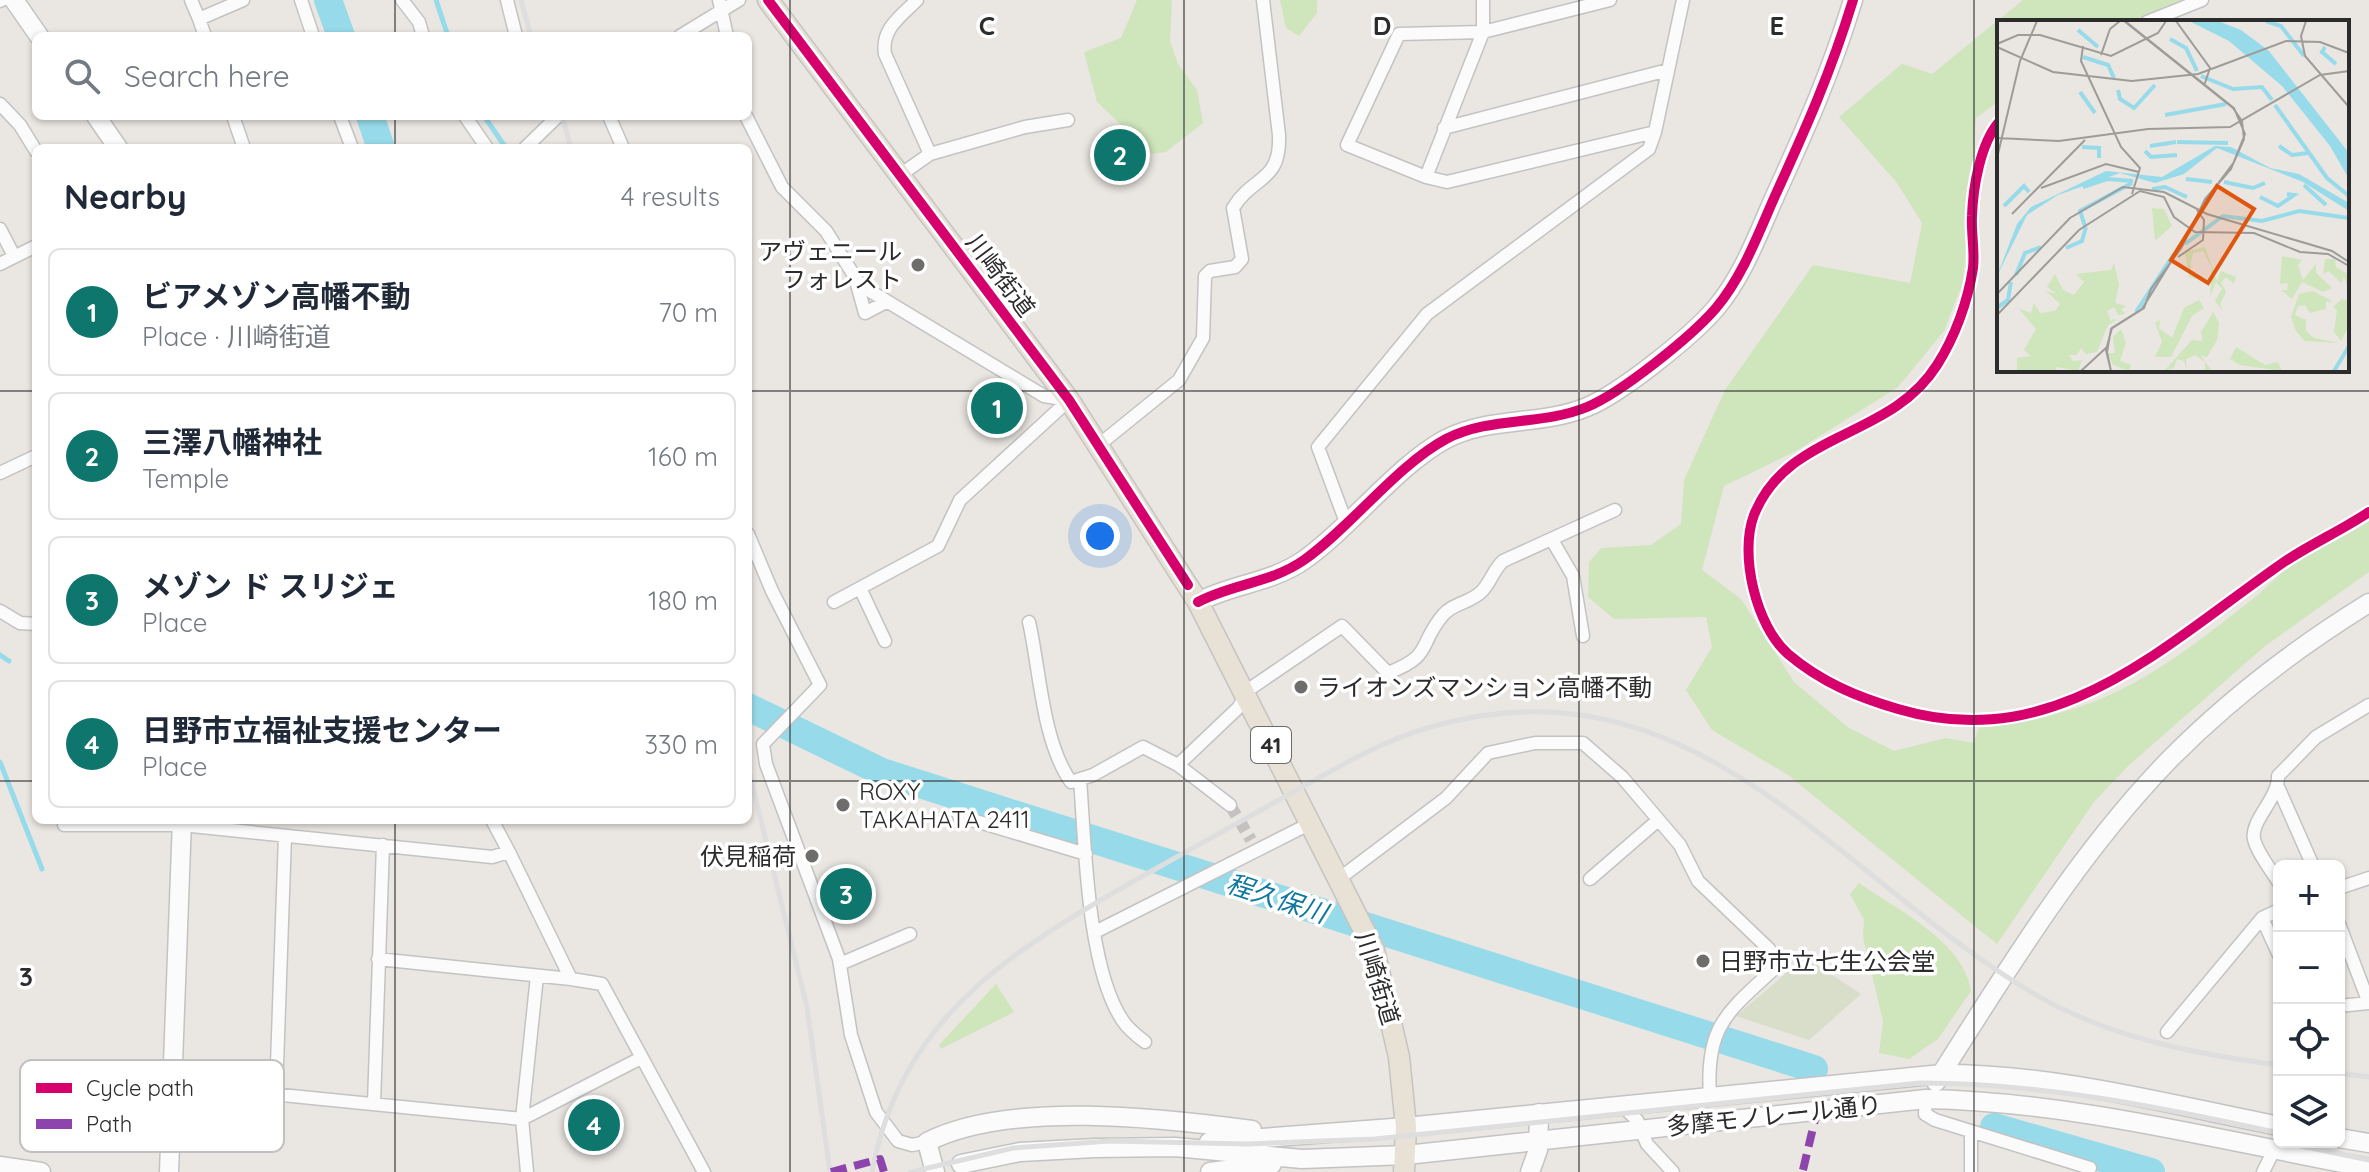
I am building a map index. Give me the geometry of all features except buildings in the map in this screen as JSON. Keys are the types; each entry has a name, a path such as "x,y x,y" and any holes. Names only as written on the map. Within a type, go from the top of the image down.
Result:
{"main road":[{"path":"14,0 36,32"},
{"name":"川崎街道","path":"768,0 1069,400 1100,444 1198,602 1340,878 1368,939 1392,1015 1406,1127 1405,1164"},
{"path":"1198,602 1284,572 1347,525 1436,445 1489,424 1548,417 1589,406 1662,355 1716,308 1742,268 1818,105 1853,0"},
{"path":"99,120 115,144"},
{"path":"1926,1099 2080,867 2134,798 2198,732 2264,675 2369,603"},
{"path":"173,1060 182,824"},
{"name":"多摩モノレール通り","path":"961,1164 1020,1152 1175,1147 1942,1074 1983,1074 2069,1084 2273,1125"},
{"name":"多摩モノレール通り","path":"1175,1147 1301,1166 1405,1164 1640,1129 1926,1099 1982,1100 2078,1110 2369,1168"},
{"path":"1530,1172 1539,1142 1539,1113"},
{"path":"935,1172 927,1142 944,1133 1019,1120 1093,1116 1286,1135"},
{"path":"2345,1139 2369,1143"},
{"path":"169,1172 170,1152"},
{"path":"0,1166 41,1172"},
{"path":"1210,1172 1301,1166"}],"street":[{"path":"191,0 204,32"},
{"path":"199,19 243,0"},
{"path":"301,0 312,32"},
{"path":"402,0 419,22 422,32"},
{"path":"507,0 515,32"},
{"path":"685,32 721,5 739,0"},
{"path":"917,0 889,29 883,40 885,54 930,154"},
{"path":"1100,444 1179,380 1203,338 1205,276 1210,271 1235,267 1242,259 1233,208 1241,195 1276,167 1280,155 1279,135 1263,0"},
{"path":"1426,177 1483,32 1483,0"},
{"path":"1610,0 1483,32 1399,34 1347,145 1426,177 1447,182 1655,132"},
{"path":"1347,525 1318,447 1427,314 1649,149 1683,0"},
{"path":"2152,20 2202,0"},
{"path":"721,5 726,32"},
{"path":"1444,128 1668,70"},
{"path":"0,104 20,125 32,144"},
{"path":"234,120 243,144"},
{"path":"342,120 350,144"},
{"path":"468,120 484,144"},
{"path":"529,144 554,120"},
{"path":"611,120 621,144"},
{"path":"748,120 782,187 826,231 865,289 1044,396 1069,400"},
{"path":"900,175 930,154 1025,127 1068,120"},
{"path":"1997,127 1979,168 1971,214 1973,263 1968,299 1937,365 1922,385 1884,415 1810,451 1773,478 1754,516 1745,549 1753,584 1775,642 1804,667 1851,695 1924,717 1974,721 2025,714 2083,697 2126,675 2287,560 2369,512"},
{"path":"0,229 14,256"},
{"path":"0,264 32,248"},
{"path":"855,276 865,313 886,302"},
{"path":"834,602 938,546 960,500 1069,400"},
{"path":"0,473 32,458"},
{"path":"1178,765 1238,708 1246,696 1281,666 1342,626 1388,673 1409,665 1420,658 1441,617 1453,606 1481,592 1493,570 1503,561 1615,510"},
{"path":"1552,540 1573,576 1583,636"},
{"path":"752,544 772,591 820,685 763,744 766,764 840,964 851,1035 876,1112 898,1141 912,1145 927,1142"},
{"path":"860,588 885,641"},
{"path":"0,611 20,623 32,624"},
{"path":"1029,622 1041,690 1061,768 1071,782 1143,747 1178,765 1230,805"},
{"path":"2310,860 2279,789 2278,776 2316,737 2369,705"},
{"path":"1340,878 1446,798 1488,753 1535,743 1583,743 1622,777 1680,845 1698,881 1769,949 1777,966 1721,1021 1713,1046 1710,1096"},
{"path":"1080,779 1095,932 1113,1005 1122,1021 1145,1042"},
{"path":"2273,873 2254,840 2254,830 2279,789"},
{"path":"959,816 1086,854"},
{"path":"1590,879 1657,821"},
{"path":"1095,932 1230,864 1254,846 1311,823"},
{"path":"64,825 78,824"},
{"path":"197,824 492,857 509,852"},
{"path":"494,824 571,979"},
{"path":"277,1060 285,836"},
{"path":"374,1103 383,845"},
{"path":"2345,886 2369,878"},
{"path":"2167,1032 2262,918 2273,913"},
{"path":"2262,918 2273,942"},
{"path":"2342,932 2369,1003 2345,1005"},
{"path":"840,964 910,934"},
{"path":"378,959 602,984 704,1172"},
{"path":"527,1172 522,1119 537,976"},
{"path":"1099,1010 1113,1005"},
{"path":"284,1094 522,1119 641,1058"},
{"path":"1926,1099 1925,1114 1971,1133 2090,1168"},
{"path":"1620,1104 1630,1111 1647,1144 1673,1172"},
{"path":"1971,1133 1971,1172"},
{"path":"2263,1172 2274,1150"}],"green space":[{"path":"1137,0 1172,0 1170,41 1178,64 1197,90 1203,123 1166,152 1152,154 1097,102 1084,52 1121,38"},
{"path":"1280,0 1317,0 1317,13 1299,36 1286,28"},
{"path":"2023,0 2182,0 2135,20 1998,20"},
{"path":"1997,21 1997,102 1976,118 1963,282 1944,331 1898,387 1796,451 1724,486 1702,570 1741,599 1794,682 1849,728 1894,751 1946,738 1974,743 1979,726 2060,713 2127,686 2189,648 2300,558 2369,519 2369,572 2265,646 2128,766 2094,802 1997,944 1788,775 1712,730 1686,690 1712,647 1706,617 1614,619 1588,597 1589,562 1601,548 1651,545 1681,524 1684,480 1725,390 1813,265 1910,283 1922,223 1897,183 1839,117 1902,64 1932,74"},
{"path":"1859,883 1927,928 1956,957 1966,973 1971,991 1938,1039 1909,1059 1879,1053 1883,1021 1863,937 1864,920 1850,894"},
{"path":"1805,957 1861,994 1809,1040 1736,1016"},
{"path":"996,984 1014,1012 941,1049 939,1045"}],"waterway":[{"name":"程久保川","path":"328,0 340,32"},
{"path":"436,0 447,32"},
{"name":"程久保川","path":"371,120 380,144"},
{"path":"487,120 503,144"},
{"path":"0,655 9,661"},
{"name":"程久保川","path":"752,709 882,772 1814,1069"},
{"path":"0,762 42,869"},
{"name":"程久保川","path":"1994,1127 2151,1172"}],"tunnel":[{"path":"1230,805 1251,840"}],"railway":[{"path":"521,0 530,32"},
{"path":"563,120 570,144"},
{"path":"872,1172 887,1117 908,1070 936,1029 970,993 1008,961 1094,904 1364,754 1427,728 1522,712 1607,720 1684,747 1757,788 1826,838 1963,947 2064,1010 2093,1023 2154,1042 2273,1064"},
{"path":"752,784 807,1007 830,1172"},
{"path":"2345,1074 2369,1077"},
{"path":"911,1172 1013,1148 1110,1141 1247,1144 1375,1139 1920,1083 2011,1087 2101,1098 2273,1132"},
{"path":"2310,1148 2369,1160"}],"marked path":[{"path":"1803,1170 1817,1111"},
{"path":"831,1172 880,1159 884,1172"}],"cycle path":[{"path":"768,0 1069,400 1188,585"},
{"path":"1198,602 1278,574 1304,560 1409,465 1446,439 1481,427 1552,417 1587,407 1636,377 1690,334 1726,296 1749,254 1817,100 1853,0"},
{"path":"1997,125 1982,154 1976,180 1972,216 1973,262 1968,293 1944,354 1917,389 1893,408 1790,466 1770,487 1754,515 1748,549 1753,589 1767,626 1788,654 1840,688 1898,709 1955,720 2008,717 2058,705 2106,684 2151,657 2284,562 2369,512"}],"place":[{"name":"三澤八幡神社","path":"1120,155"},
{"name":"アヴェニール フォレスト","path":"918,265"},
{"name":"ビアメゾン高幡不動","path":"997,408"},
{"name":"ライオンズマンション高幡不動","path":"1301,687"},
{"name":"ROXY TAKAHATA 2411","path":"843,805"},
{"name":"伏見稲荷","path":"812,856"},
{"name":"メゾン ド スリジェ","path":"846,894"},
{"name":"日野市立七生公会堂","path":"1703,961"},
{"name":"日野市立福祉支援センター","path":"594,1125"}]}
